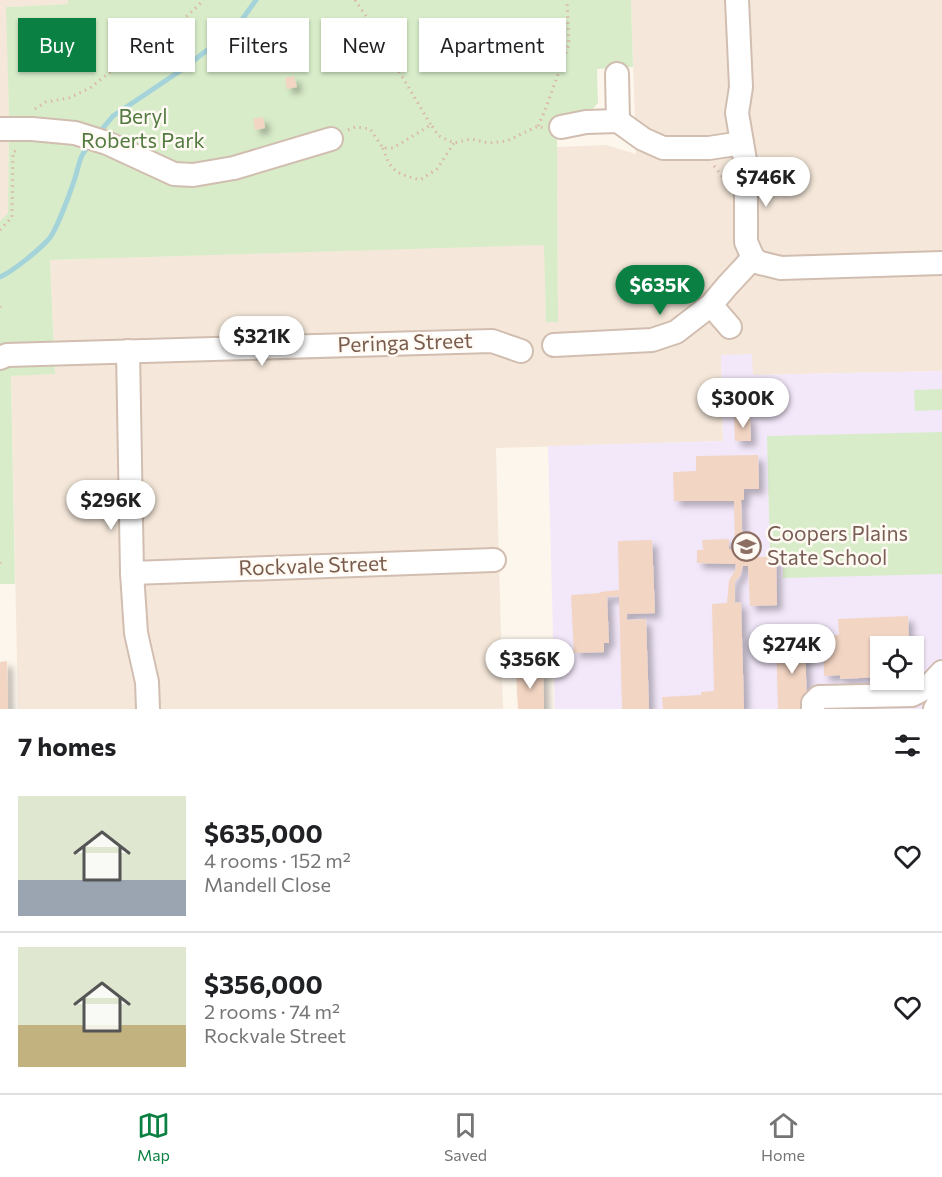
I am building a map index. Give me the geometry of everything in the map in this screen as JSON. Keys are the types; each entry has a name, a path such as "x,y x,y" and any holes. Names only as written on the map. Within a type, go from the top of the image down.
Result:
{"street":[{"path":"737,0 741,87 737,113 746,166 746,242 753,258 781,268 942,263"},
{"path":"617,74 618,121"},
{"path":"561,128 586,122 618,121 643,140 663,148 710,148 742,143"},
{"path":"3,129 32,129 75,134 107,143 174,174 193,175 234,168 330,138"},
{"path":"554,345 652,340 676,332 711,305 753,258"},
{"path":"711,305 730,327"},
{"name":"Peringa Street","path":"0,358 7,355 492,341 521,351"},
{"path":"128,351 132,573 136,633 147,682 148,709"},
{"name":"Rockvale Street","path":"132,573 494,560"},
{"path":"933,704 928,687 942,672"},
{"path":"813,709 813,703 819,697 912,695 933,704 939,702 942,682"}],"path":[{"path":"0,230 12,217 13,152 33,141 33,113 36,108 46,102 69,98 90,88 131,55 170,32 204,0"},
{"path":"355,0 431,125 439,136 454,143 471,139 489,143 507,141 538,126 569,44 567,0"},
{"path":"383,148 393,148 431,125"},
{"path":"538,126 549,131 561,128"},
{"path":"330,138 355,127 370,129 383,148 387,162 397,173 420,180 437,169 454,143"},
{"path":"710,148 710,163 726,181"}],"shaded area":[{"path":"0,0 68,0 68,4 7,7 8,213 0,221"},
{"path":"631,0 942,0 942,371 753,375 721,355 723,441 496,448 503,709 18,709 11,376 55,373 50,260 545,244 546,321 558,322 557,147 606,145 636,154"},
{"name":"Coopers Plains State School","path":"752,354 753,375 942,371 942,709 555,709 548,446 723,441 721,355"}],"green space":[{"name":"Beryl Roberts Park","path":"68,0 631,0 633,67 597,69 598,103 590,112 557,122 558,322 546,322 544,245 50,260 55,374 11,376 15,584 0,584 0,221 8,213 9,115 6,7 68,4"},
{"path":"942,389 942,410 915,411 914,390"},
{"path":"942,432 942,574 783,578 783,556 770,556 767,436"}],"building":[{"path":"294,76 297,87 287,89 285,78"},
{"path":"263,117 265,128 255,130 253,119"},
{"path":"750,416 751,441 735,441 734,417"},
{"path":"758,455 759,489 744,489 744,500 741,500 743,558 776,556 777,605 750,606 748,566 743,566 740,576 735,581 735,603 741,602 744,709 663,709 662,697 701,695 701,692 714,691 712,604 727,603 729,580 735,571 736,564 697,563 697,550 703,550 702,540 729,539 729,549 735,549 734,501 674,501 673,472 696,471 696,456"},
{"path":"652,540 655,613 627,614 627,620 646,619 649,709 622,709 619,596 607,597 609,643 604,643 604,652 574,653 571,595 619,590 618,541"},
{"path":"908,616 909,636 870,636 870,678 840,679 840,675 824,676 823,635 839,635 838,619"},
{"path":"776,641 805,641 807,709 778,709"},
{"path":"7,661 8,709 0,709 0,662"},
{"path":"543,671 544,709 518,709 516,672"}],"waterway":[{"path":"99,133 113,116 180,71 236,28 256,0"},
{"path":"0,277 25,260 51,236 66,203 81,157 91,143"}],"place":[{"name":"Coopers Plains State School","path":"746,546"}]}
